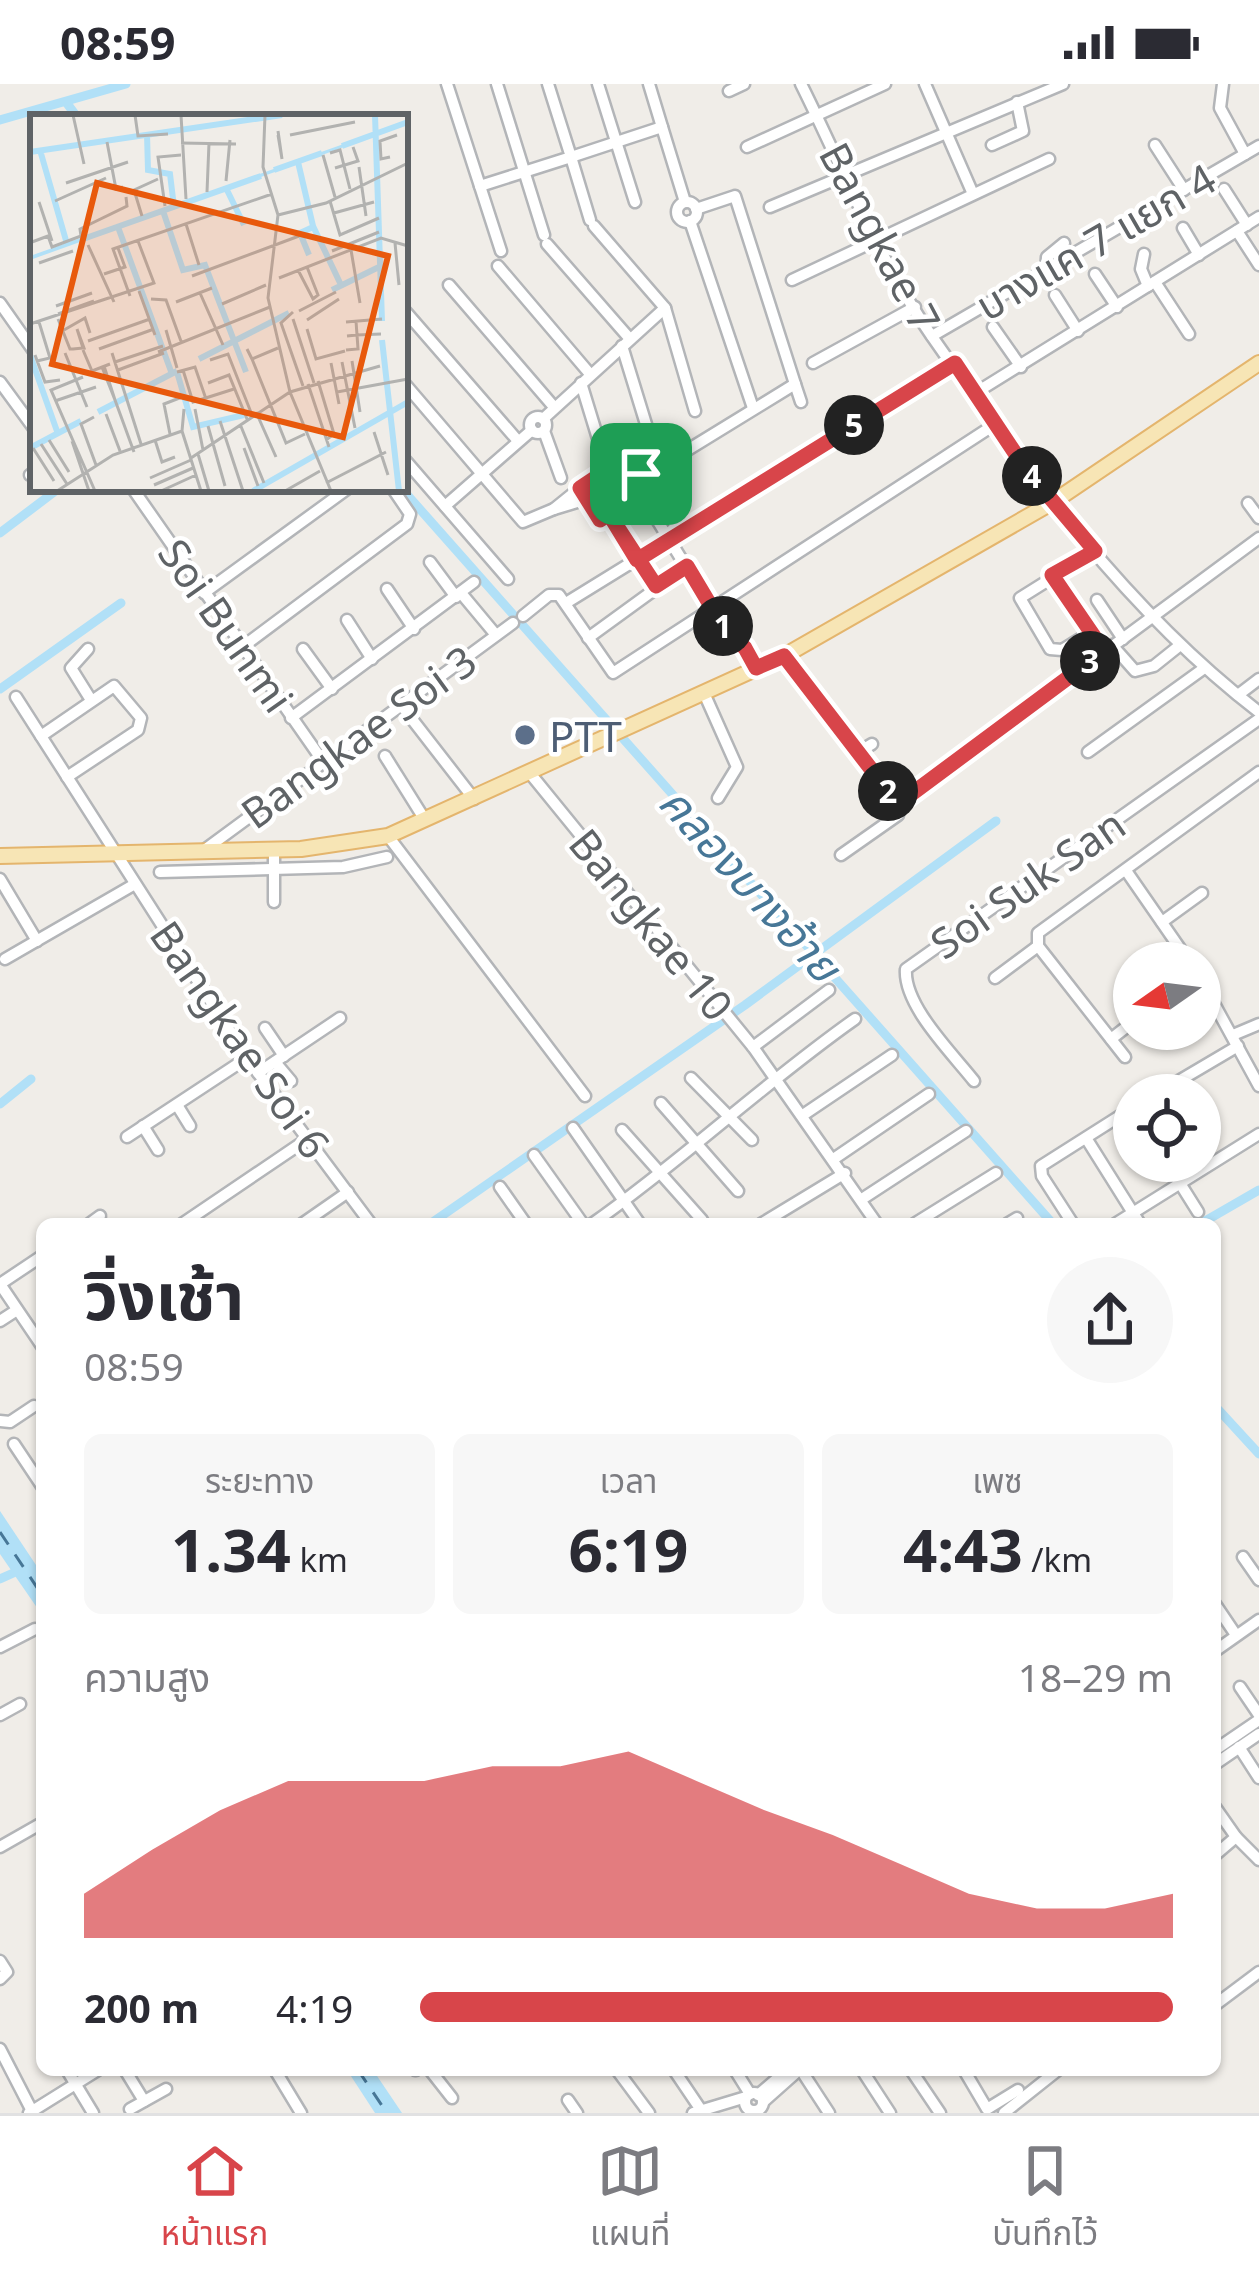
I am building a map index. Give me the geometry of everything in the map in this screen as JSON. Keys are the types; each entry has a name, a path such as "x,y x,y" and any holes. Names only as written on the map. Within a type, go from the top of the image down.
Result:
{"main road":[{"path":"0,856 274,850 388,836 784,656 1053,502 1259,363"}],"street":[{"path":"447,84 501,251"},
{"path":"497,84 546,240 626,343 649,434"},
{"path":"548,84 592,223 665,308 695,411"},
{"path":"598,84 635,202"},
{"path":"649,84 752,408"},
{"path":"729,92 744,84"},
{"name":"Bangkae 7","path":"801,84 914,307 972,395 1053,502 1179,646 1259,716"},
{"path":"747,148 885,84"},
{"path":"925,84 973,194"},
{"path":"770,207 1063,84"},
{"path":"1223,84 1220,108 1245,154"},
{"path":"992,145 1023,130 1017,102"},
{"path":"480,186 662,127"},
{"path":"1155,145 1184,190"},
{"name":"บางแค 7 แยก 4","path":"932,336 1259,146"},
{"path":"792,280 1049,159"},
{"path":"1225,189 1259,265"},
{"path":"690,210 735,196 801,402"},
{"path":"972,395 1259,217"},
{"path":"1183,228 1198,255"},
{"path":"1046,271 1047,257 1064,244"},
{"path":"1144,254 1141,269 1189,334"},
{"path":"498,266 586,379 603,455"},
{"path":"1095,274 1117,307"},
{"path":"449,285 554,407"},
{"path":"1055,295 1078,331"},
{"path":"0,304 28,333"},
{"path":"814,363 914,307"},
{"path":"446,506 540,427 554,407 665,308"},
{"path":"408,314 518,441"},
{"path":"993,327 1021,367"},
{"path":"955,363 566,603 614,673 994,425"},
{"path":"0,382 30,423"},
{"path":"608,493 795,384"},
{"path":"408,387 523,522 583,494 598,476 618,508 600,520 583,494"},
{"path":"540,427 561,478"},
{"path":"408,463 508,579"},
{"name":"Soi Bunmi","path":"136,492 322,760"},
{"path":"204,593 343,492"},
{"path":"241,648 407,524 410,514 395,492"},
{"path":"1248,503 1259,518"},
{"path":"609,514 656,586"},
{"path":"655,515 724,628 745,648 756,668"},
{"path":"898,804 1259,538"},
{"path":"1091,632 1062,650 1050,649 1020,598 1095,551"},
{"path":"430,562 496,635"},
{"path":"588,638 687,566"},
{"path":"1052,575 1091,632 1113,645 1135,671 1154,666 1179,646"},
{"path":"291,718 474,582"},
{"path":"387,589 414,629"},
{"name":"Bangkae Soi 3","path":"203,851 555,592 566,603"},
{"path":"1097,600 1113,645"},
{"path":"347,620 372,658"},
{"path":"88,649 71,664 92,700"},
{"path":"303,649 332,688"},
{"path":"784,656 898,804 898,814 841,855"},
{"path":"1088,752 1202,669"},
{"path":"1238,695 1259,679"},
{"path":"41,736 108,687 119,687 141,725 67,778"},
{"path":"704,693 737,767 718,798"},
{"name":"Bangkae Soi 6","path":"16,697 247,1058 367,1218"},
{"path":"401,705 474,799"},
{"name":"Soi Suk San","path":"974,1081 928,1020 905,980 906,969 1259,716"},
{"path":"856,753 872,744"},
{"path":"385,756 425,820"},
{"name":"Bangkae 10","path":"529,772 753,1047 873,1218"},
{"path":"1125,1057 1038,946 1038,933 1259,772"},
{"path":"388,836 585,1096"},
{"path":"274,850 274,902"},
{"path":"160,872 353,866 387,857"},
{"path":"1127,872 1176,942"},
{"path":"0,879 37,941"},
{"path":"5,959 135,884"},
{"path":"1162,922 1202,893"},
{"path":"995,978 1038,946"},
{"path":"753,1047 829,990"},
{"path":"1221,1015 1259,1086"},
{"path":"258,1073 340,1018"},
{"path":"597,1218 662,1173 775,1076 855,1018"},
{"path":"1186,1074 1259,1024"},
{"path":"265,1028 291,1081"},
{"path":"803,1115 892,1055"},
{"path":"127,1137 247,1058"},
{"path":"691,1078 752,1140"},
{"path":"835,1158 928,1094"},
{"path":"661,1102 739,1191"},
{"path":"177,1105 190,1126"},
{"path":"1069,1218 1039,1171 1113,1121"},
{"path":"143,1126 158,1150"},
{"path":"573,1128 636,1218"},
{"path":"622,1130 700,1218"},
{"path":"862,1199 966,1131"},
{"path":"1085,1138 1136,1218 1180,1183 1259,1134"},
{"path":"191,1218 309,1138"},
{"path":"534,1155 583,1218"},
{"path":"771,1218 845,1173"},
{"path":"924,1218 996,1173"},
{"path":"1180,1183 1198,1212"},
{"path":"500,1187 522,1218"},
{"path":"311,1218 348,1192"},
{"path":"36,1260 0,1284 17,1310 36,1327"},
{"path":"0,1322 17,1310"},
{"path":"0,1420 10,1422 34,1406"},
{"path":"14,1444 36,1477"},
{"path":"1243,1556 1259,1580"},
{"path":"1221,1613 1236,1635"},
{"path":"1221,1646 1259,1620"},
{"path":"0,1647 35,1629"},
{"path":"1221,1745 1259,1717 1240,1687"},
{"path":"0,1715 20,1704"},
{"path":"1221,1760 1259,1734"},
{"path":"1240,1747 1259,1778"},
{"path":"1221,1816 1259,1860"},
{"path":"0,1846 36,1826"},
{"path":"1221,1850 1236,1837"},
{"path":"0,1961 7,1972 0,1979"},
{"path":"1221,2000 1259,1972"},
{"path":"0,2048 31,2112 88,2076"},
{"path":"70,2076 93,2113"},
{"path":"129,2076 144,2101"},
{"path":"279,2076 301,2113"},
{"path":"435,2076 452,2098"},
{"path":"621,2076 649,2113"},
{"path":"677,2076 697,2111 754,2104 792,2076"},
{"path":"738,2076 754,2104"},
{"path":"754,2104 781,2076"},
{"path":"804,2076 829,2113"},
{"path":"866,2076 890,2113"},
{"path":"915,2076 940,2113"},
{"path":"968,2076 987,2109 1018,2090"},
{"path":"1036,2085 1038,2076"},
{"path":"1004,2113 1049,2076"},
{"path":"130,2109 166,2089"},
{"path":"568,2100 577,2113"}],"water":[{"path":"0,1511 36,1565 36,1606 0,1554"},
{"path":"351,2076 377,2076 402,2113 375,2113"}],"waterway":[{"name":"คลองบางอ้าย","path":"0,120 126,84"},
{"name":"คลองบางอ้าย","path":"66,102 75,114"},
{"path":"0,533 54,492"},
{"name":"คลองบางอ้าย","path":"405,492 1048,1218"},
{"path":"0,689 121,603"},
{"path":"439,1218 745,1005 996,821"},
{"path":"0,1104 31,1079"},
{"path":"1210,1218 1259,1190"},
{"name":"คลองบางอ้าย","path":"1221,1413 1259,1454"},
{"path":"0,1579 20,1570"}],"ferry route":[{"path":"0,1532 36,1586"},
{"path":"362,2076 387,2113"}],"place":[{"name":"PTT","path":"525,735"}],"route":[{"path":"641,474 606,489 598,476 580,488 600,520 609,514 637,560 955,363 972,395 1025,468 1095,551 1052,575 1104,651 898,804 784,656 756,668 745,648 729,636 687,566 656,586 637,560 609,514 618,508 610,497 641,474"}]}
